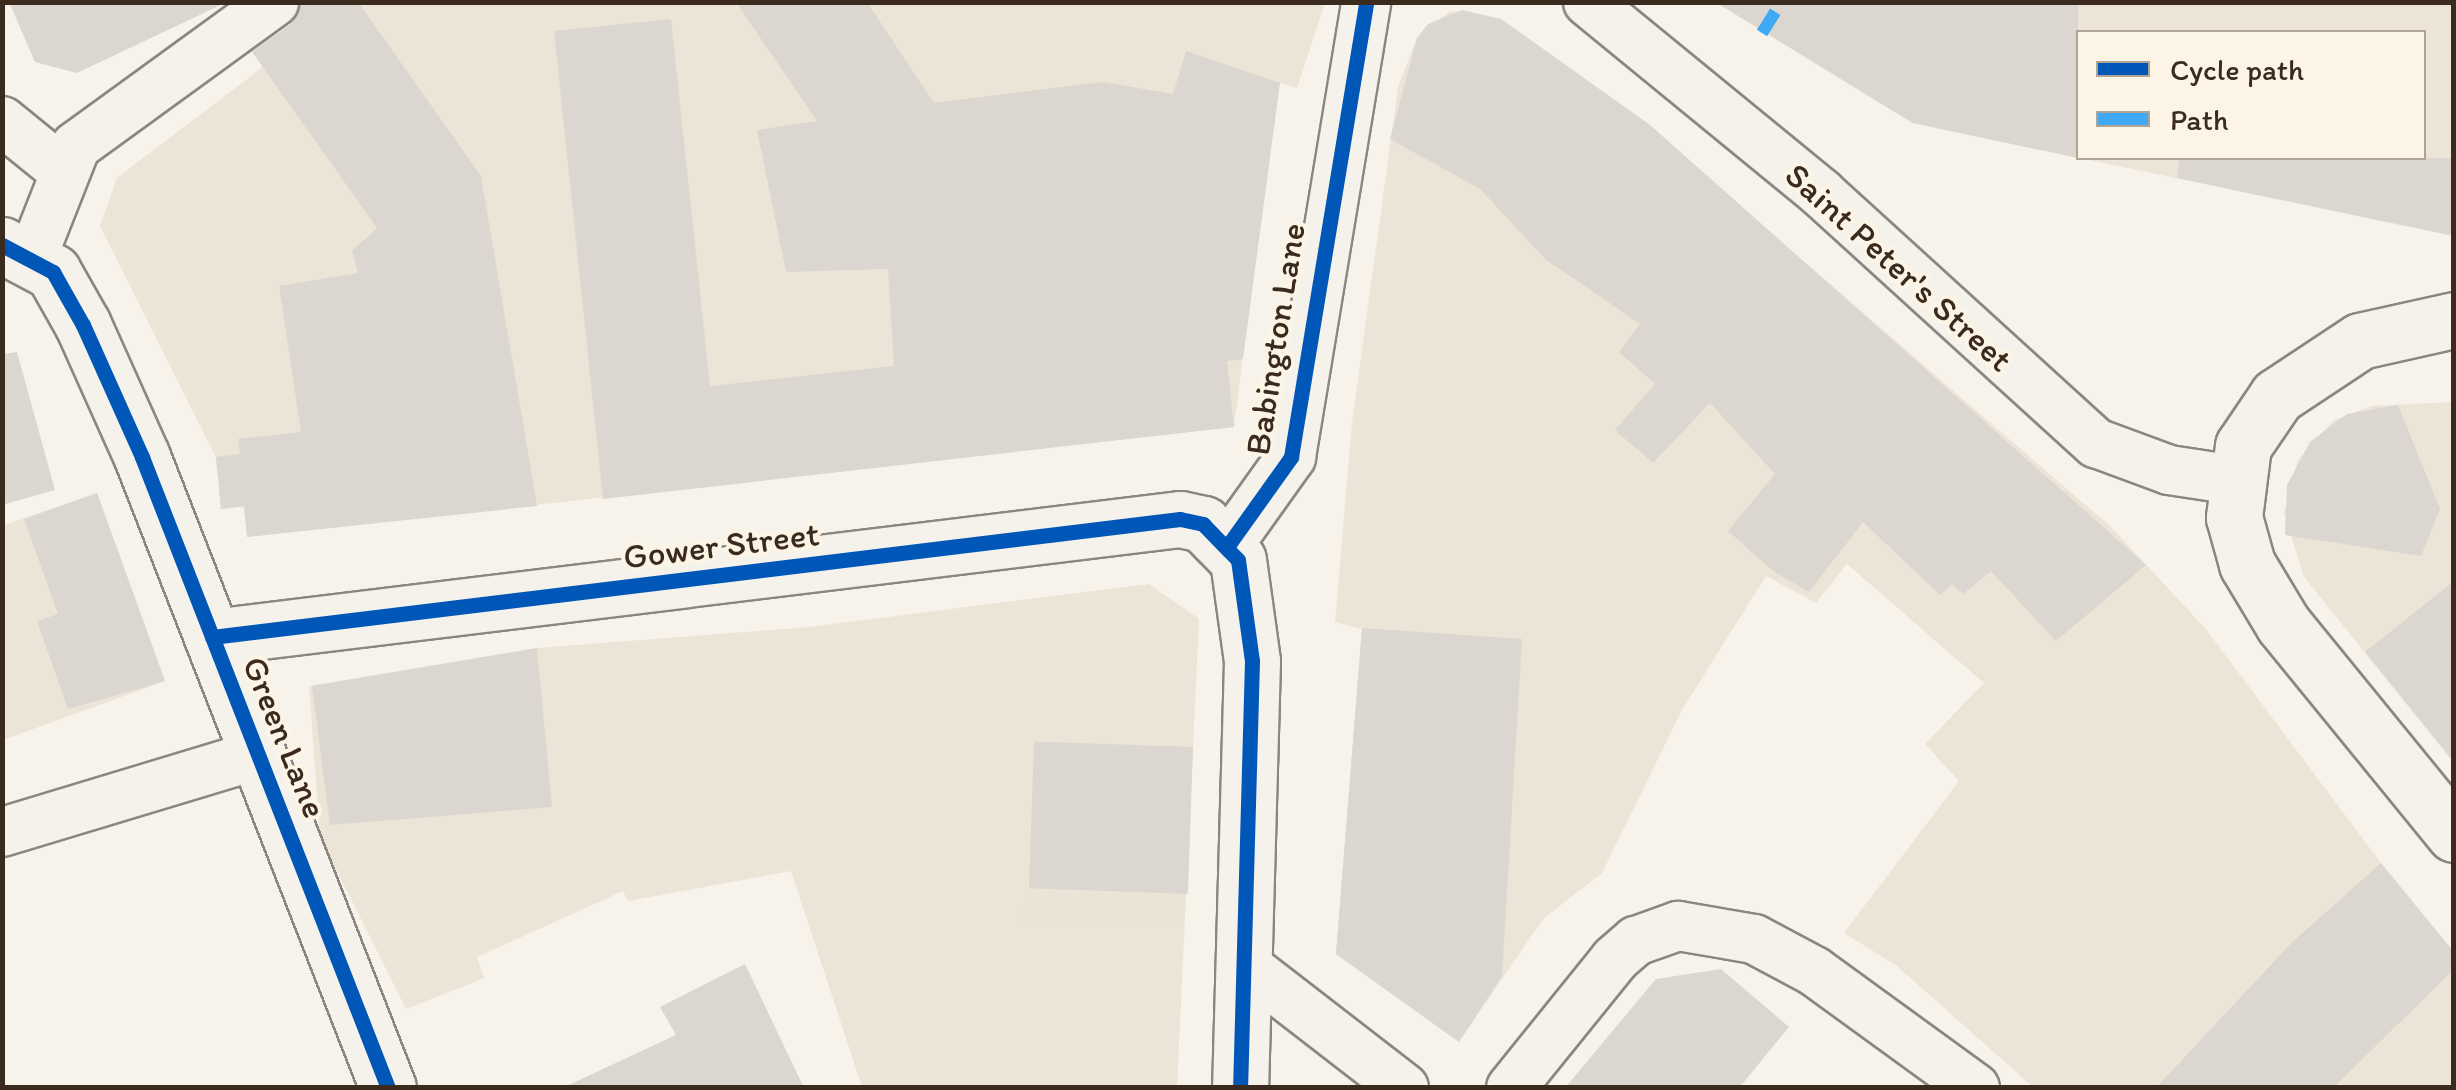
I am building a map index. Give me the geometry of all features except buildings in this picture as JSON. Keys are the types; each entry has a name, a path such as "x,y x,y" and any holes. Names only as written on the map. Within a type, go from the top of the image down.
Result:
{"street":[{"path":"18,250 61,169 96,126 274,2"},
{"name":"Babington Lane","path":"1230,544 1291,456 1366,2"},
{"name":"Saint Peter's Street","path":"1588,2 1821,193 2096,442 2168,470 2234,480"},
{"path":"2,121 61,169"},
{"name":"Green Lane","path":"18,250 53,272 82,325 260,754 388,1088"},
{"path":"2454,320 2360,341 2302,375 2254,423 2234,480 2243,553 2283,624 2454,834"},
{"name":"Gower Street","path":"212,636 1180,519 1230,544"},
{"path":"1230,544 1246,591 1252,660 1240,1088"},
{"path":"2,832 260,754"},
{"path":"1510,1088 1616,959 1636,941 1678,926 1754,940 1814,971 1975,1088"},
{"path":"1245,965 1404,1088"}],"shaded area":[{"path":"347,3 1325,3 1297,88 1280,83 1274,106 1234,427 247,537 244,507 221,509 216,457 100,226 117,178"},
{"path":"1716,3 2453,3 2453,236 2090,160 2426,160 2426,30 2076,30 2076,158 1912,123"},
{"path":"1450,11 1501,19 1630,111 2111,527 2205,628 2381,863 2299,935 2155,1087 2033,1087 1897,966 1844,933 1959,781 1925,744 1984,683 1847,564 1816,603 1766,576 1682,710 1602,873 1543,919 1459,1042 1336,954 1362,629 1335,622 1352,423 1398,87 1417,38"},
{"path":"2453,402 2453,762 2304,577 2284,513 2298,460 2334,420 2372,406"},
{"path":"97,493 165,681 3,740 2,526"},
{"path":"1149,584 1199,619 1177,1087 862,1087 791,871 628,901 623,891 477,957 484,978 406,1009 320,837 309,686 537,648 809,627"},
{"path":"1025,892 1186,894 1184,922 1023,926"},
{"path":"2453,969 2453,1087 2333,1087"}],"marked path":[{"path":"1762,33 1781,2"}],"cycle path":[{"path":"1229,544 1291,457 1366,2"},
{"path":"2,245 53,272 83,325 142,457 388,1088"},
{"path":"212,637 1180,519 1203,524 1238,560 1252,661 1240,1088"}]}
